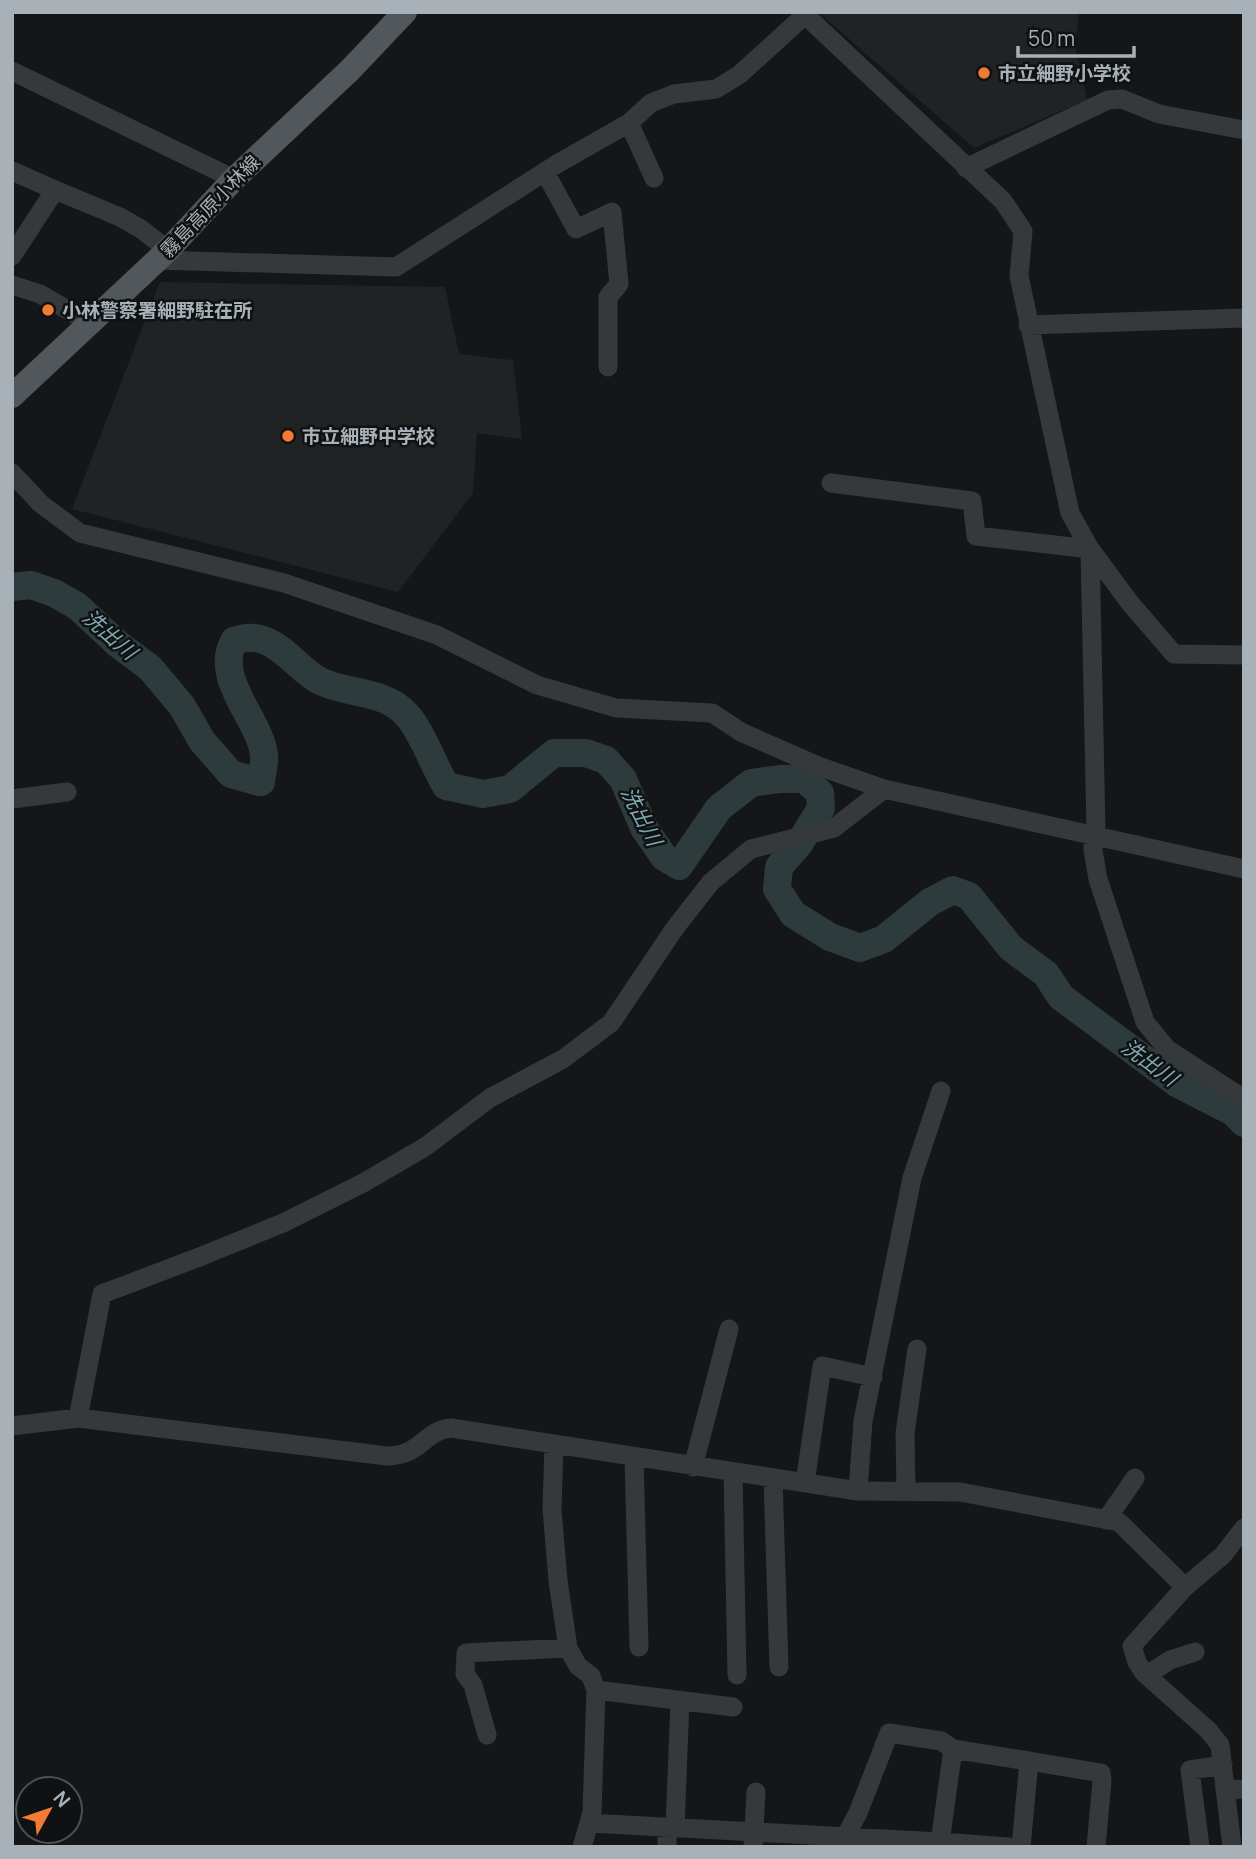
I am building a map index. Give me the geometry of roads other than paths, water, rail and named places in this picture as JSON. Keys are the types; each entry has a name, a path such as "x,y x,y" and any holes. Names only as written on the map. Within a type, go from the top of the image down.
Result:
{"main road":[{"name":"霧島高原小林線","path":"12,396 163,255 234,179 351,70 405,12"}],"street":[{"path":"12,171 142,229 163,255 396,267 545,172 629,124 651,103 674,94 716,89 739,75 804,14 1003,201 1023,231 1019,276 1028,325 1070,513 1090,549 1130,603 1174,654 1244,654"},
{"path":"12,71 234,179"},
{"path":"966,168 1108,100 1122,99 1158,114 1244,130"},
{"path":"629,124 654,178"},
{"path":"545,172 576,229 612,212 619,284 608,297 608,367"},
{"path":"12,256 55,190"},
{"path":"12,285 40,294 90,323"},
{"path":"1028,325 1244,318"},
{"path":"12,473 41,503 80,533 284,583 437,635 537,685 616,708 712,713 741,732 818,765 884,789 1244,869"},
{"path":"831,483 972,501 976,536 1090,549"},
{"path":"1090,549 1096,831 1093,837 1098,879 1145,1022 1167,1049 1244,1099"},
{"path":"78,1418 102,1294 260,1232 363,1183 425,1147 490,1098 563,1059 611,1023 675,928 711,882 751,849 834,828 884,789"},
{"path":"12,799 67,792"},
{"path":"858,1491 863,1421 912,1178 941,1091"},
{"path":"693,1467 729,1329"},
{"path":"906,1491 905,1433 917,1349"},
{"path":"805,1483 822,1366 873,1377"},
{"path":"12,1426 78,1418 387,1456 402,1456 415,1450 439,1429 451,1428 858,1491 961,1492 1119,1522 1185,1587"},
{"path":"554,1444 552,1508 558,1581 568,1648 578,1666 591,1676 596,1690 592,1812 582,1847"},
{"path":"634,1457 639,1647"},
{"path":"733,1472 737,1675"},
{"path":"1107,1521 1135,1478"},
{"path":"773,1479 779,1667"},
{"path":"1232,1847 1235,1790 1223,1765 1220,1745 1208,1730 1147,1675 1137,1662 1132,1646 1185,1587 1223,1555 1244,1528"},
{"path":"487,1735 473,1685 465,1674 466,1653 568,1648"},
{"path":"1147,1675 1170,1660 1195,1652"},
{"path":"596,1690 733,1707"},
{"path":"669,1834 680,1700"},
{"path":"845,1842 889,1733 942,1741 953,1749 1101,1773 1096,1847"},
{"path":"936,1844 953,1749"},
{"path":"1021,1847 1029,1761"},
{"path":"1200,1847 1191,1770 1223,1765"},
{"path":"753,1839 756,1793"},
{"path":"589,1823 669,1834 753,1839 1009,1847"}],"waterway":[{"name":"洗出川","path":"12,587 31,585 54,593 77,606 118,644 150,668 182,706 202,741 231,774 259,782 264,761 261,741 233,684 229,670 229,655 234,641 246,638 266,641 318,680 329,685 376,696 398,707 417,730 446,786 483,794 510,789 554,753 586,753 606,760 623,779 644,828 664,857 679,866 719,808 751,783 804,779 820,793 821,808 799,844 779,867 777,889 793,914 830,937 860,948 884,939 930,902 953,890 969,896 1011,948 1046,974 1061,997 1178,1084 1233,1112 1244,1123"}],"place":[{"name":"市立細野小学校","path":"984,73"},
{"name":"小林警察署細野駐在所","path":"48,310"},
{"name":"市立細野中学校","path":"288,436"}]}
